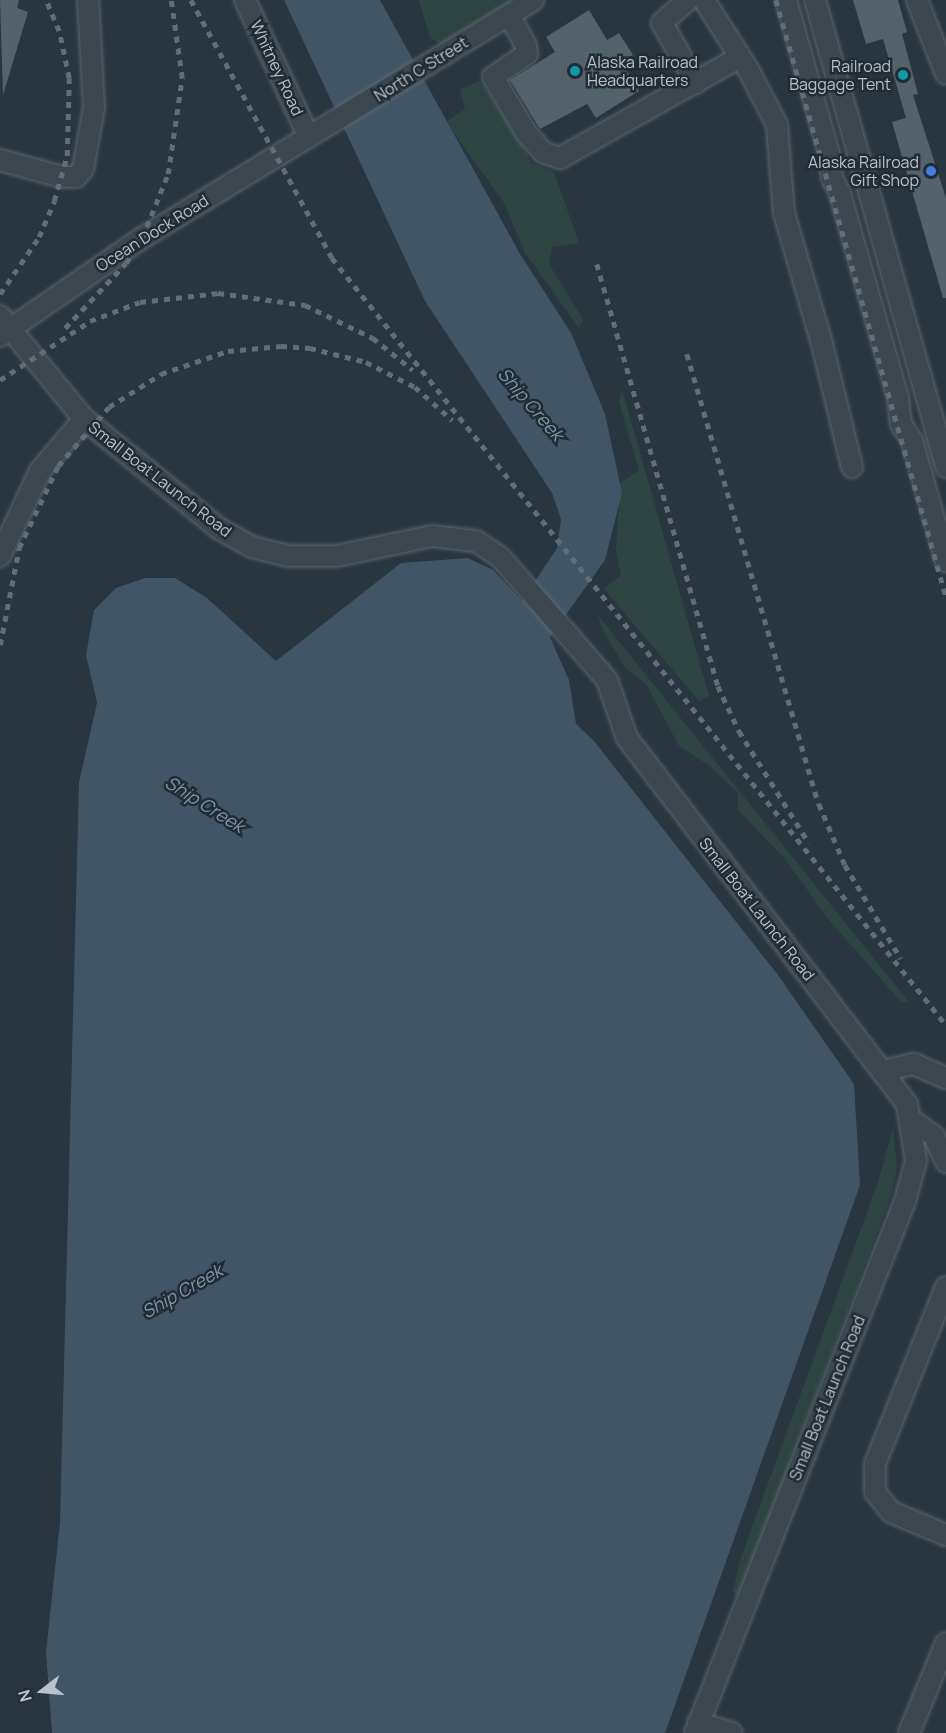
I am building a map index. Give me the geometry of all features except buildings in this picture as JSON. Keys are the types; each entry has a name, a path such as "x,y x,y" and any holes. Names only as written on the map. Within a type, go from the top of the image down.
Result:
{"street":[{"path":"0,160 62,177 76,177 83,169 94,107 88,0"},
{"name":"Whitney Road","path":"245,0 309,136"},
{"name":"North C Street","path":"309,136 533,0"},
{"path":"688,0 662,23 696,83"},
{"path":"704,0 740,57 777,125 784,213 822,344 852,467"},
{"path":"786,0 829,154 832,178 840,194 898,397 901,424 912,441 946,561"},
{"path":"815,0 946,467"},
{"path":"917,0 946,74"},
{"path":"509,15 526,45 527,54 493,77 527,134 544,153 560,158 740,57"},
{"name":"Ocean Dock Road","path":"4,326 309,136"},
{"name":"Small Boat Launch Road","path":"4,326 84,420 218,528 252,547 288,556 337,556 432,536 476,541 501,558 607,680 627,738 907,1104 916,1161 905,1201 696,1728 732,1733"},
{"path":"0,556 40,471 84,420"},
{"path":"883,1071 914,1064 946,1078"},
{"path":"909,1118 934,1136 946,1162"},
{"path":"946,1287 875,1464 875,1491 891,1512 946,1535"},
{"path":"909,1733 946,1643"}],"green space":[{"path":"419,0 509,0 511,3 444,45 430,38"},
{"path":"480,81 521,141 531,163 554,172 579,243 552,247 549,264 583,319 579,328 525,253 504,203 447,121 465,109 460,89"},
{"path":"465,154 520,254 571,333 605,414"},
{"path":"622,389 709,696 699,701 604,589 621,575 616,551 620,483 639,470 619,402"},
{"path":"597,614 909,1002 902,1003 828,919 785,859 738,810 738,793 711,767 679,746 646,684 626,669 603,631"},
{"path":"893,1127 897,1168 891,1196 739,1597 733,1591 739,1563 878,1182"}],"water":[{"name":"Ship Creek","path":"284,0 380,0 520,254 571,333 605,414 622,493 605,560 550,637 569,680 576,724 594,741 778,975 854,1084 860,1185 665,1733 52,1733 46,1652 60,1522 79,782 97,703 86,655 94,610 116,588 145,578 175,578 207,598 276,661 401,563 468,558 493,570 522,601 557,548 561,519 552,493 425,301"}],"railway":[{"path":"0,294 39,237 54,201 67,156 69,78 59,31 46,0"},
{"path":"65,328 126,263 142,238 168,174 182,78 171,0"},
{"path":"191,0 332,258 946,1025"},
{"path":"776,0 946,596"},
{"path":"597,264 718,686 739,731 809,843"},
{"path":"0,380 90,321 140,302 218,293 305,305 373,338 413,370"},
{"path":"0,645 19,548 58,466 109,407 161,374 228,351 281,346 310,348 366,362 415,387 452,420"},
{"path":"687,354 819,804 845,865 901,959"}],"place":[{"name":"Alaska Railroad Headquarters","path":"575,71"},
{"name":"Railroad Baggage Tent","path":"903,75"},
{"name":"Alaska Railroad Gift Shop","path":"931,171"}]}
